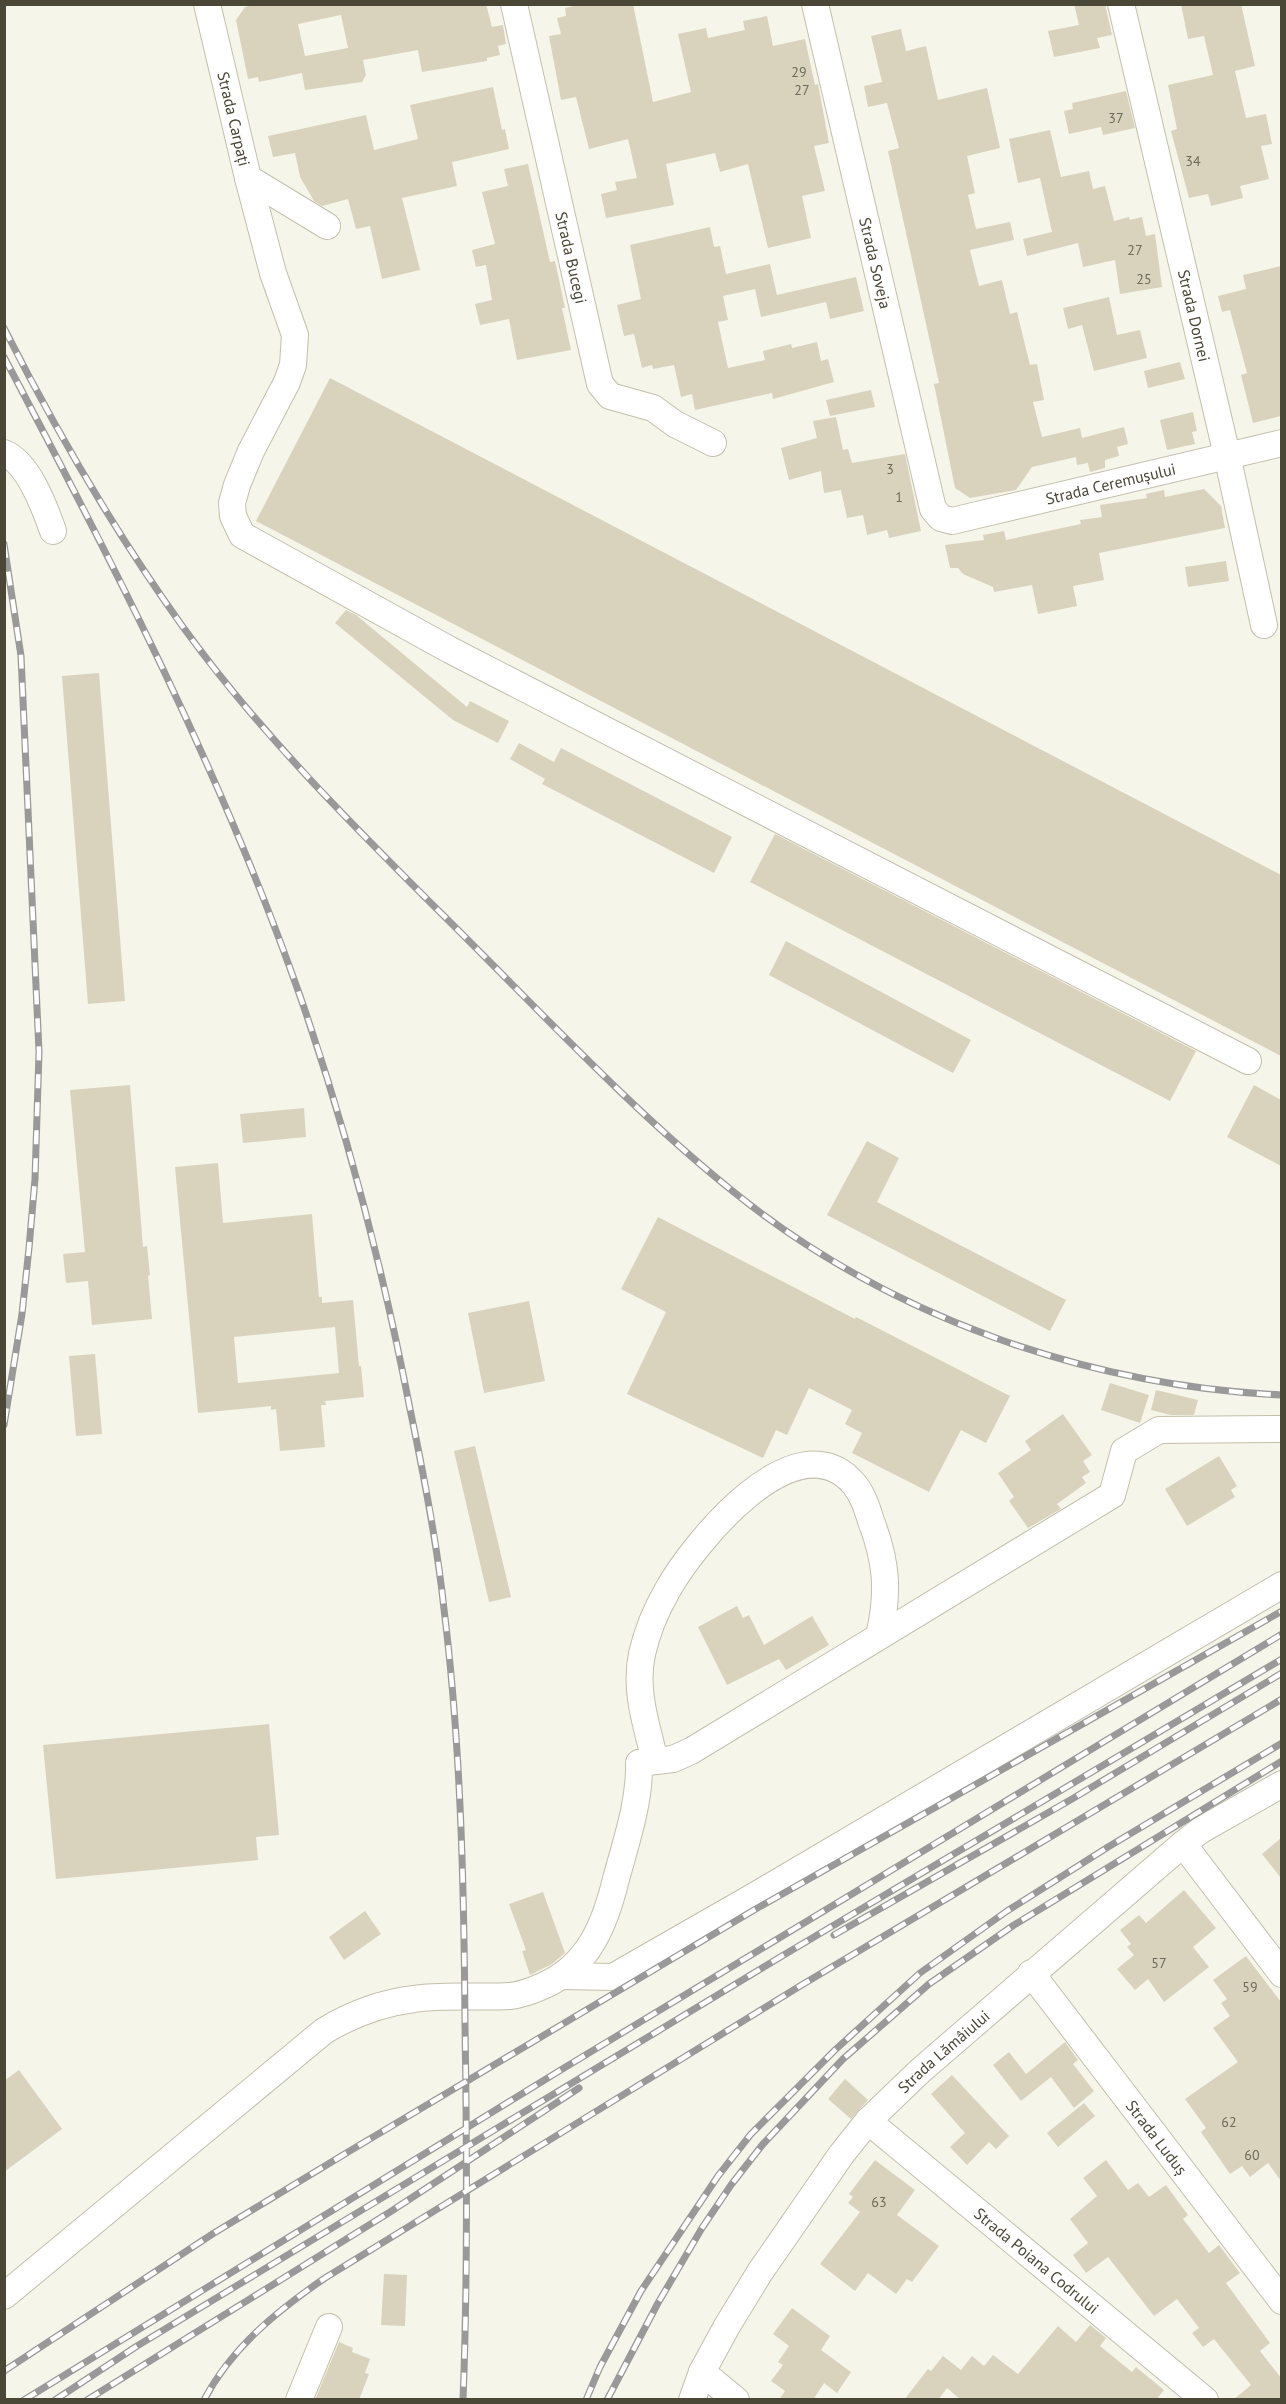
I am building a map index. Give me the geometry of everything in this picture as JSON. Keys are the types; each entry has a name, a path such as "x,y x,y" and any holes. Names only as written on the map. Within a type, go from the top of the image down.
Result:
{"street":[{"name":"Strada Carpați","path":"207,4 248,178 327,226"},
{"name":"Strada Bucegi","path":"514,4 600,384 610,396 653,408 675,424 713,442"},
{"name":"Strada Soveja","path":"815,4 933,509 941,518"},
{"name":"Strada Dornei","path":"1121,4 1227,455 1264,625"},
{"path":"248,178 273,273 295,335 293,364 287,382 251,451 232,503 233,516 242,535 450,650 1248,1061"},
{"name":"Strada Ceremușului","path":"941,518 952,521 1281,443"},
{"path":"4,453 9,454 27,474 53,531"},
{"path":"4,2296 324,2031 348,2017 370,2008 416,1998 513,1995 532,1991 562,1976 584,1955 603,1922 636,1802 639,1763 673,1759 691,1751 1112,1495 1124,1451 1159,1430 1281,1429"},
{"path":"655,1761 642,1708 639,1673 642,1655 656,1612 668,1589 705,1535 766,1481 806,1465 825,1467 842,1474 854,1484 866,1506 886,1566 886,1598 879,1636"},
{"path":"562,1976 613,1977 1281,1586"},
{"name":"Strada Lămâiului","path":"692,2400 702,2372 760,2272 841,2155 868,2121 920,2071 1031,1973 1183,1844 1201,1830 1281,1784"},
{"path":"1183,1844 1281,1974"},
{"name":"Strada Luduș","path":"1031,1973 1281,2301"},
{"name":"Strada Poiana Codrului","path":"868,2121 1206,2400"},
{"path":"299,2400 329,2327"},
{"path":"702,2372 736,2400"}],"building":[{"path":"257,4 486,4 492,27 503,25 506,44 498,46 500,55 487,58 487,61 422,72 418,50 363,60 366,75 362,82 305,90 302,73 259,82 258,77 248,79 236,20 245,7","holes":["341,15 348,48 305,56 298,24"]},
{"path":"582,4 633,4 653,102 691,92 678,34 706,28 708,38 745,30 743,21 767,16 773,46 805,39 815,85 818,84 829,143 814,146 825,191 802,196 811,238 768,248 748,164 720,172 715,153 666,164 674,205 606,218 601,194 617,190 615,182 637,178 628,139 589,149 576,97 561,100 549,36 561,34 557,18 566,16 565,8"},
{"path":"1074,4 1105,4 1112,35 1097,38 1100,48 1054,57 1048,31 1079,25"},
{"path":"1181,4 1241,4 1255,66 1235,71 1246,118 1266,114 1272,144 1261,146 1269,179 1240,186 1243,198 1211,206 1208,194 1189,198 1171,131 1177,129 1168,85 1213,75 1204,36 1188,39"},
{"path":"901,29 906,51 926,46 938,100 987,88 1000,148 967,156 975,193 968,195 976,229 1010,222 1014,240 970,250 979,286 1002,280 1010,314 1017,312 1030,365 1037,364 1044,400 1033,402 1042,437 1080,428 1082,438 1124,427 1128,444 1117,447 1119,456 1105,460 1105,468 1090,472 1088,463 1077,465 1076,457 1032,467 1016,490 970,498 955,488 934,384 939,383 888,151 899,148 887,103 868,107 864,86 882,82 871,36"},
{"path":"493,87 502,130 505,129 509,149 452,162 457,186 402,198 420,270 382,279 370,226 356,229 348,199 322,206 314,201 300,177 295,153 273,157 268,136 366,115 374,150 418,139 410,105"},
{"path":"1126,91 1135,128 1103,135 1101,127 1069,134 1064,111 1073,109 1072,103"},
{"path":"1050,130 1061,177 1089,171 1093,189 1105,186 1114,221 1129,217 1130,220 1142,217 1146,236 1155,234 1162,287 1120,294 1115,260 1083,267 1078,243 1027,256 1023,239 1052,232 1040,178 1018,183 1009,139"},
{"path":"528,164 550,262 555,261 571,350 517,360 509,319 480,325 475,304 492,300 486,265 476,267 472,250 495,244 482,192 508,186 504,169"},
{"path":"710,227 714,247 720,246 726,274 770,264 777,295 856,277 864,311 830,319 826,302 761,317 755,289 723,296 728,320 718,322 728,368 765,360 763,351 791,344 792,348 817,342 821,361 828,359 834,382 773,399 772,393 695,410 692,394 681,397 674,365 653,369 652,365 642,368 634,334 624,336 617,305 641,299 630,245"},
{"path":"1281,266 1281,416 1253,423 1241,375 1247,373 1230,310 1222,312 1218,296 1246,289 1243,275"},
{"path":"1109,297 1117,335 1140,330 1147,358 1094,371 1082,325 1068,329 1063,308"},
{"path":"1180,362 1185,379 1148,388 1144,371"},
{"path":"330,378 1281,875 1281,1056 256,521"},
{"path":"871,390 875,407 830,416 826,400"},
{"path":"1193,412 1197,431 1192,432 1195,444 1167,450 1160,420"},
{"path":"836,417 843,450 848,449 852,463 905,454 921,531 889,538 887,530 867,535 863,515 847,518 841,490 824,493 821,471 789,480 781,448 817,438 813,421"},
{"path":"1204,489 1221,506 1225,528 1099,553 1104,580 1073,586 1077,606 1038,614 1032,585 994,592 993,587 963,574 958,568 950,568 945,545 984,540 983,535 1004,531 1006,540 1081,524 1080,520 1102,517 1100,505 1147,498 1146,494 1164,490 1165,497"},
{"path":"1226,561 1229,581 1188,587 1185,567"},
{"path":"346,610 356,615 467,707 470,701 509,721 498,743 453,720 335,623"},
{"path":"99,673 125,1001 88,1004 62,676"},
{"path":"519,743 554,762 561,748 732,837 714,873 542,784 545,779 510,759"},
{"path":"775,834 1196,1051 1170,1101 750,882"},
{"path":"786,941 971,1040 953,1073 769,975"},
{"path":"130,1085 143,1247 147,1246 152,1319 92,1325 88,1281 66,1283 63,1254 85,1252 70,1090"},
{"path":"1254,1085 1281,1100 1281,1166 1227,1137"},
{"path":"304,1108 306,1137 243,1143 240,1114"},
{"path":"867,1141 899,1158 877,1202 1066,1300 1050,1331 827,1215"},
{"path":"218,1163 223,1223 312,1214 319,1297 322,1297 322,1303 353,1300 364,1397 325,1401 326,1405 321,1405 325,1447 280,1451 276,1409 271,1410 271,1406 198,1413 175,1167","holes":["335,1327 339,1373 238,1383 234,1337"]},
{"path":"658,1217 1010,1396 986,1443 961,1430 929,1492 852,1453 862,1433 845,1424 852,1410 809,1388 787,1435 776,1430 763,1458 627,1394 666,1312 621,1289"},
{"path":"529,1301 545,1381 484,1393 468,1313"},
{"path":"95,1354 102,1434 76,1436 69,1356"},
{"path":"1110,1383 1149,1395 1140,1423 1101,1410"},
{"path":"1156,1390 1198,1400 1194,1415 1171,1415 1151,1410"},
{"path":"1063,1414 1092,1455 1083,1461 1090,1472 1082,1477 1086,1483 1057,1504 1061,1509 1028,1528 1009,1501 1014,1497 998,1473 1031,1450 1025,1441"},
{"path":"475,1446 511,1597 489,1602 454,1451"},
{"path":"1219,1456 1237,1486 1231,1490 1235,1497 1187,1526 1165,1489"},
{"path":"737,1606 743,1618 749,1615 764,1645 812,1616 829,1645 786,1670 779,1659 727,1685 698,1627"},
{"path":"269,1724 279,1835 256,1837 258,1860 56,1879 43,1745"},
{"path":"1281,1838 1281,1878 1262,1854"},
{"path":"1184,1890 1216,1928 1193,1947 1209,1967 1164,2002 1148,1979 1135,1990 1117,1969 1134,1955 1127,1947 1131,1944 1120,1930 1139,1915 1146,1923"},
{"path":"543,1892 565,1953 552,1964 530,1975 522,1951 526,1950 509,1904"},
{"path":"365,1911 381,1934 344,1960 329,1937"},
{"path":"1246,1956 1281,2002 1281,2181 1268,2163 1250,2177 1242,2166 1230,2174 1201,2132 1206,2128 1185,2099 1238,2062 1213,2028 1230,2016 1221,2003 1227,1999 1213,1980"},
{"path":"1065,2042 1078,2060 1073,2064 1094,2091 1074,2108 1051,2077 1021,2101 993,2065 1009,2052 1026,2074"},
{"path":"19,2070 62,2129 4,2172 4,2081"},
{"path":"952,2075 1009,2136 996,2149 989,2142 967,2165 950,2147 965,2133 931,2094"},
{"path":"845,2079 868,2100 851,2119 828,2099"},
{"path":"1084,2103 1095,2116 1058,2147 1047,2133"},
{"path":"875,2160 915,2190 897,2215 939,2246 912,2282 907,2279 896,2294 868,2273 855,2291 820,2264 860,2212 848,2203 853,2197 849,2194"},
{"path":"1106,2160 1128,2190 1138,2183 1149,2197 1166,2185 1188,2215 1183,2219 1209,2253 1219,2245 1240,2273 1226,2283 1270,2343 1260,2351 1281,2378 1281,2400 1233,2400 1251,2385 1214,2339 1203,2347 1192,2333 1199,2328 1177,2299 1154,2316 1108,2257 1086,2273 1073,2255 1088,2243 1070,2219 1097,2196 1083,2178"},
{"path":"384,2274 407,2275 405,2326 381,2325"},
{"path":"792,2308 830,2336 821,2350 851,2372 837,2393 824,2383 813,2400 779,2400 785,2391 771,2381 783,2365 778,2362 789,2346 773,2334"},
{"path":"1090,2325 1106,2338 1100,2346 1132,2372 1136,2367 1164,2390 1156,2400 961,2400 947,2388 938,2400 904,2400 928,2369 931,2371 943,2356 961,2370 972,2356 984,2366 993,2355 1018,2374 1058,2326 1076,2342"},
{"path":"339,2342 353,2348 352,2352 370,2359 365,2373 369,2374 359,2400 315,2400"}],"railway":[{"path":"4,328 66,443 134,556 183,627 249,711 320,790 395,867 599,1071 700,1164 794,1237 857,1275 924,1309 992,1337 1063,1360 1135,1377 1208,1389 1282,1395"},
{"path":"4,357 86,513 164,671 201,751 269,913 300,996 333,1098 376,1252 388,1304 434,1534 454,1713 465,1973 467,2212 463,2400"},
{"path":"4,544 21,656 39,1052 35,1179 29,1248 22,1314 4,1425"},
{"path":"4,2371 214,2233 754,1910 1282,1611"},
{"path":"24,2400 564,2068 1282,1634"},
{"path":"55,2400 137,2346 782,1956 1282,1659"},
{"path":"834,1935 1072,1799 1282,1673"},
{"path":"204,2400 215,2381 242,2347 273,2317 325,2278 800,1986 1282,1699"},
{"path":"586,2400 600,2367 641,2291 718,2176 751,2134 835,2050 920,1973 1007,1911 1108,1847 1282,1743"},
{"path":"607,2400 658,2303 702,2228 731,2185 763,2144 843,2059 929,1984 1014,1925 1282,1761"},
{"path":"87,2400 390,2212 579,2088"}]}
